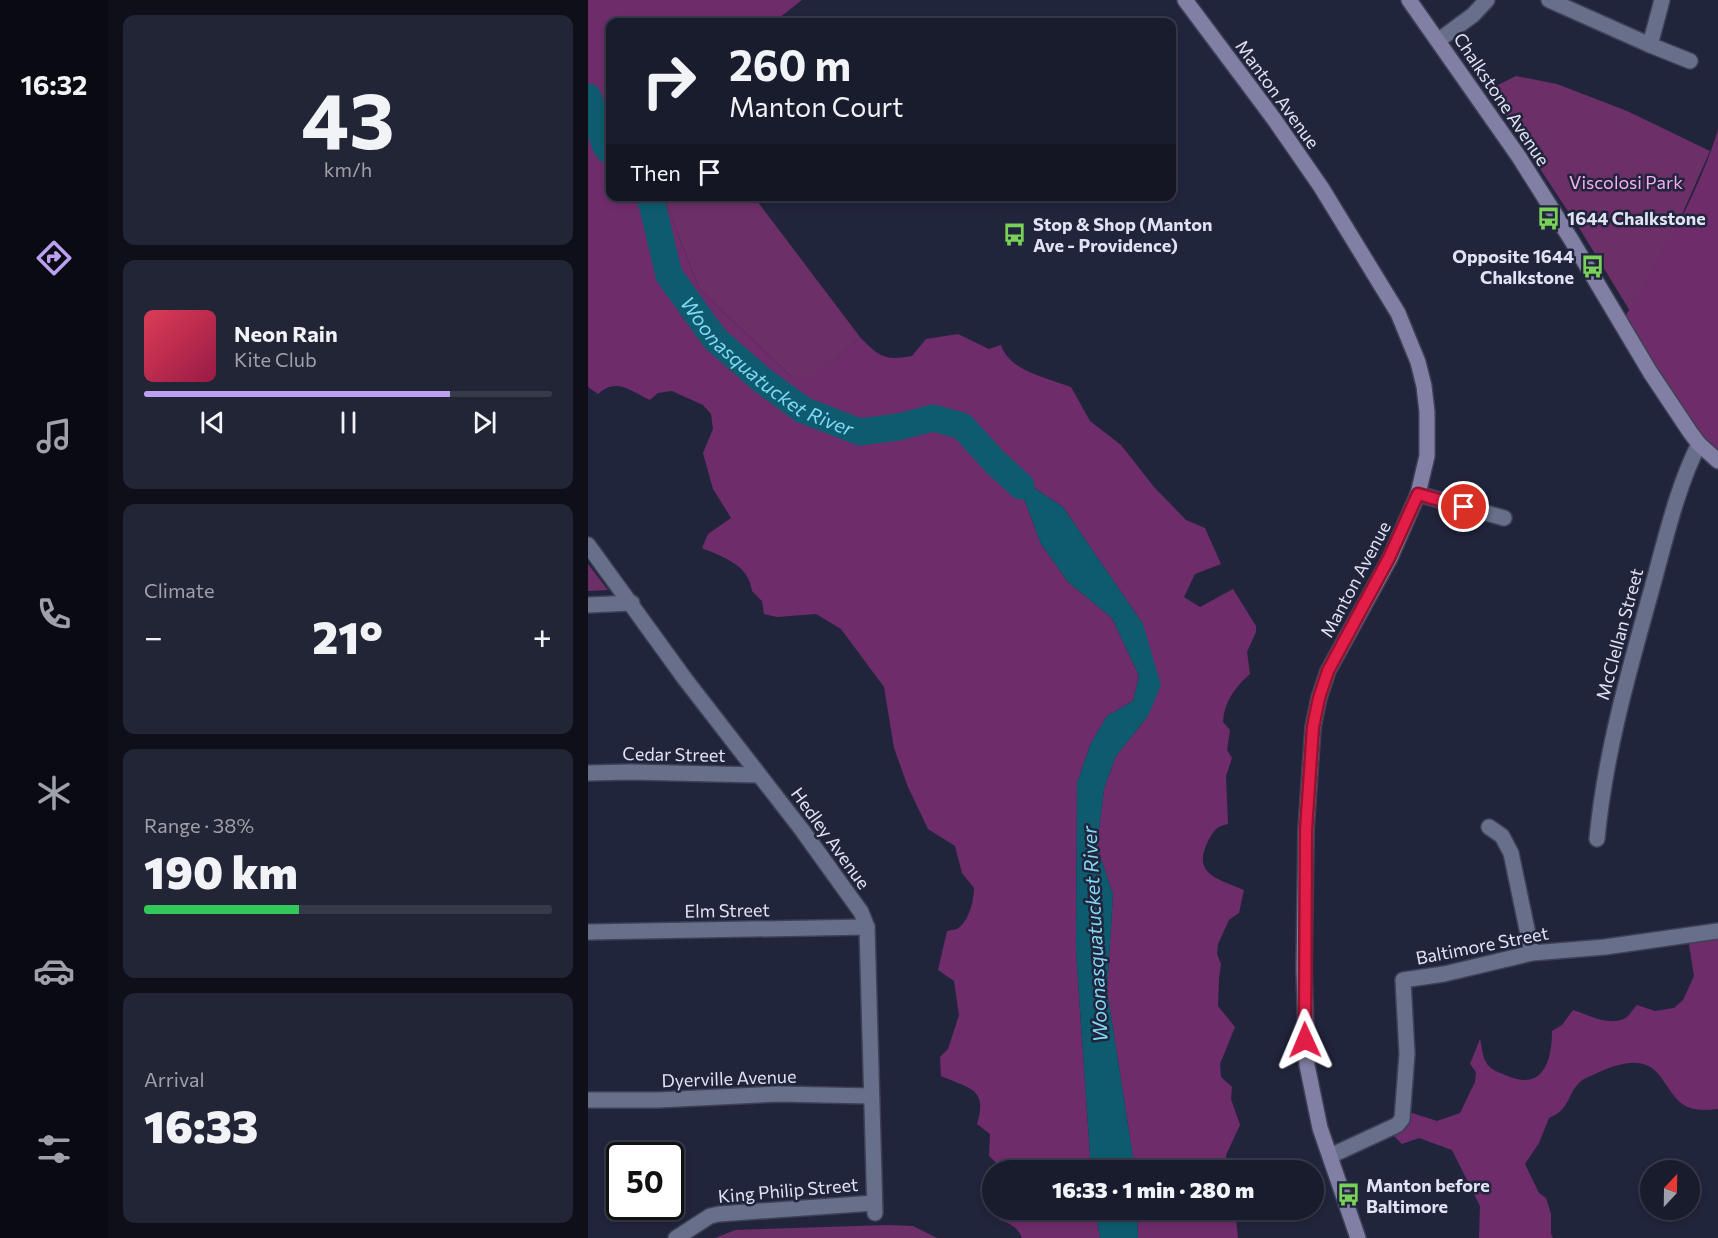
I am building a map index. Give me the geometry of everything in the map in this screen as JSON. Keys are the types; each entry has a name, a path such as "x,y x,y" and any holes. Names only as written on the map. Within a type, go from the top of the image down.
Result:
{"main road":[{"name":"Manton Avenue","path":"1185,0 1274,119 1314,178 1402,322 1418,362 1427,412 1427,456 1418,494 1389,558 1328,671 1313,727 1306,830 1305,1040 1307,1065 1314,1108 1358,1238"},
{"name":"Chalkstone Avenue","path":"1410,0 1519,157 1650,372 1699,444 1718,461"}],"street":[{"path":"1438,40 1473,15 1487,0"},
{"path":"1549,0 1690,61"},
{"path":"1650,45 1662,0"},
{"name":"McClellan Street","path":"1597,839 1608,759 1625,680 1666,536 1691,460 1699,444"},
{"path":"1418,494 1504,518"},
{"name":"Hedley Avenue","path":"588,545 685,679 861,912 867,927 874,1208"},
{"path":"588,605 632,603"},
{"name":"Cedar Street","path":"588,772 759,775"},
{"path":"1489,827 1502,836 1511,854 1532,953"},
{"name":"Elm Street","path":"588,932 867,927"},
{"name":"Baltimore Street","path":"1330,1156 1397,1125 1402,1119 1407,1054 1403,980 1444,974 1532,953 1605,947 1718,931"},
{"name":"Dyerville Avenue","path":"588,1100 658,1100 778,1094 871,1096"},
{"name":"King Philip Street","path":"676,1238 701,1221 719,1214 874,1208"}],"green space":[{"name":"Viscolosi Park","path":"1516,76 1557,84 1627,111 1710,151 1672,237 1630,311 1581,231 1488,90"},
{"path":"666,201 757,201 860,337 815,378 793,378 699,289"},
{"path":"588,564 608,590 588,591"},
{"path":"913,1226 937,1238 715,1238 735,1230"}],"shaded area":[{"path":"588,0 802,0 779,18 606,18 606,201 666,201 699,289 793,378 815,377 860,337 883,356 895,358 912,356 926,339 958,334 989,349 1001,345 1005,354 1020,367 1040,377 1071,387 1090,421 1121,445 1154,487 1186,520 1205,528 1221,564 1195,574 1184,597 1200,607 1233,589 1256,626 1256,632 1247,652 1250,674 1231,695 1223,722 1230,730 1227,750 1232,758 1226,776 1228,824 1218,828 1212,834 1204,852 1203,861 1205,869 1217,879 1244,890 1239,913 1229,920 1218,944 1217,954 1221,964 1218,1006 1235,1027 1220,1064 1221,1077 1232,1087 1231,1099 1240,1125 1226,1155 1227,1160 1133,1160 1107,990 1113,895 1097,846 1104,789 1116,756 1148,716 1143,624 1063,507 997,463 1023,496 1041,544 1068,582 1112,618 1139,676 1133,701 1107,716 1091,743 1077,783 1076,951 1090,1160 993,1160 989,1156 990,1134 977,1124 980,1112 978,1096 968,1087 941,1076 940,1057 948,1049 959,1015 954,981 938,970 947,931 957,929 965,921 972,904 974,888 962,873 955,846 928,829 908,787 894,748 884,687 841,629 816,614 777,617 764,614 762,601 752,591 750,582 740,568 702,548 708,534 731,518 713,489 703,453 713,429 711,414 703,405 672,391 658,393 650,400 618,386 611,386 598,394 588,387"},
{"path":"1718,130 1718,460 1701,447 1625,317 1689,203"},
{"path":"1718,929 1718,1109 1696,1109 1683,1104 1654,1069 1638,1063 1622,1064 1584,1079 1576,1086 1565,1106 1549,1118 1539,1143 1525,1164 1539,1193 1546,1198 1551,1214 1553,1238 1479,1238 1480,1206 1452,1150 1419,1138 1402,1144 1390,1132 1406,1111 1437,1121 1460,1113 1475,1082 1476,1072 1470,1064 1480,1039 1489,1067 1505,1075 1528,1080 1536,1077 1542,1071 1550,1054 1552,1031 1562,1025 1573,1010 1600,1020 1614,1021 1627,1017 1637,1005 1655,1011 1674,1008 1683,1000 1694,976 1688,938"},
{"path":"999,1220 1097,1220 1100,1238 1022,1238 1013,1226"},
{"path":"1137,1220 1236,1220 1238,1238 1138,1238"}],"water":[{"path":"995,462 1063,507 1143,624 1161,685 1148,716 1116,756 1104,789 1097,846 1113,895 1107,990 1133,1160 1090,1160 1076,951 1077,783 1091,743 1107,716 1133,701 1139,676 1112,618 1068,582 1041,544 1023,496"},
{"path":"1097,1220 1137,1220 1138,1238 1100,1238"}],"waterway":[{"name":"Woonasquatucket River","path":"588,97 606,147"},
{"name":"Woonasquatucket River","path":"650,201 669,275 715,339 762,380 803,410 860,432 898,427 933,418 962,426 1021,486"}],"place":[{"name":"1644 Chalkstone","path":"1549,218"},
{"name":"Stop & Shop (Manton Ave - Providence)","path":"1015,234"},
{"name":"Opposite 1644 Chalkstone","path":"1592,266"},
{"name":"Manton before Baltimore","path":"1348,1195"}],"route":[{"path":"1305,1040 1306,830 1313,727 1323,683 1396,545 1418,494 1464,507"}]}
